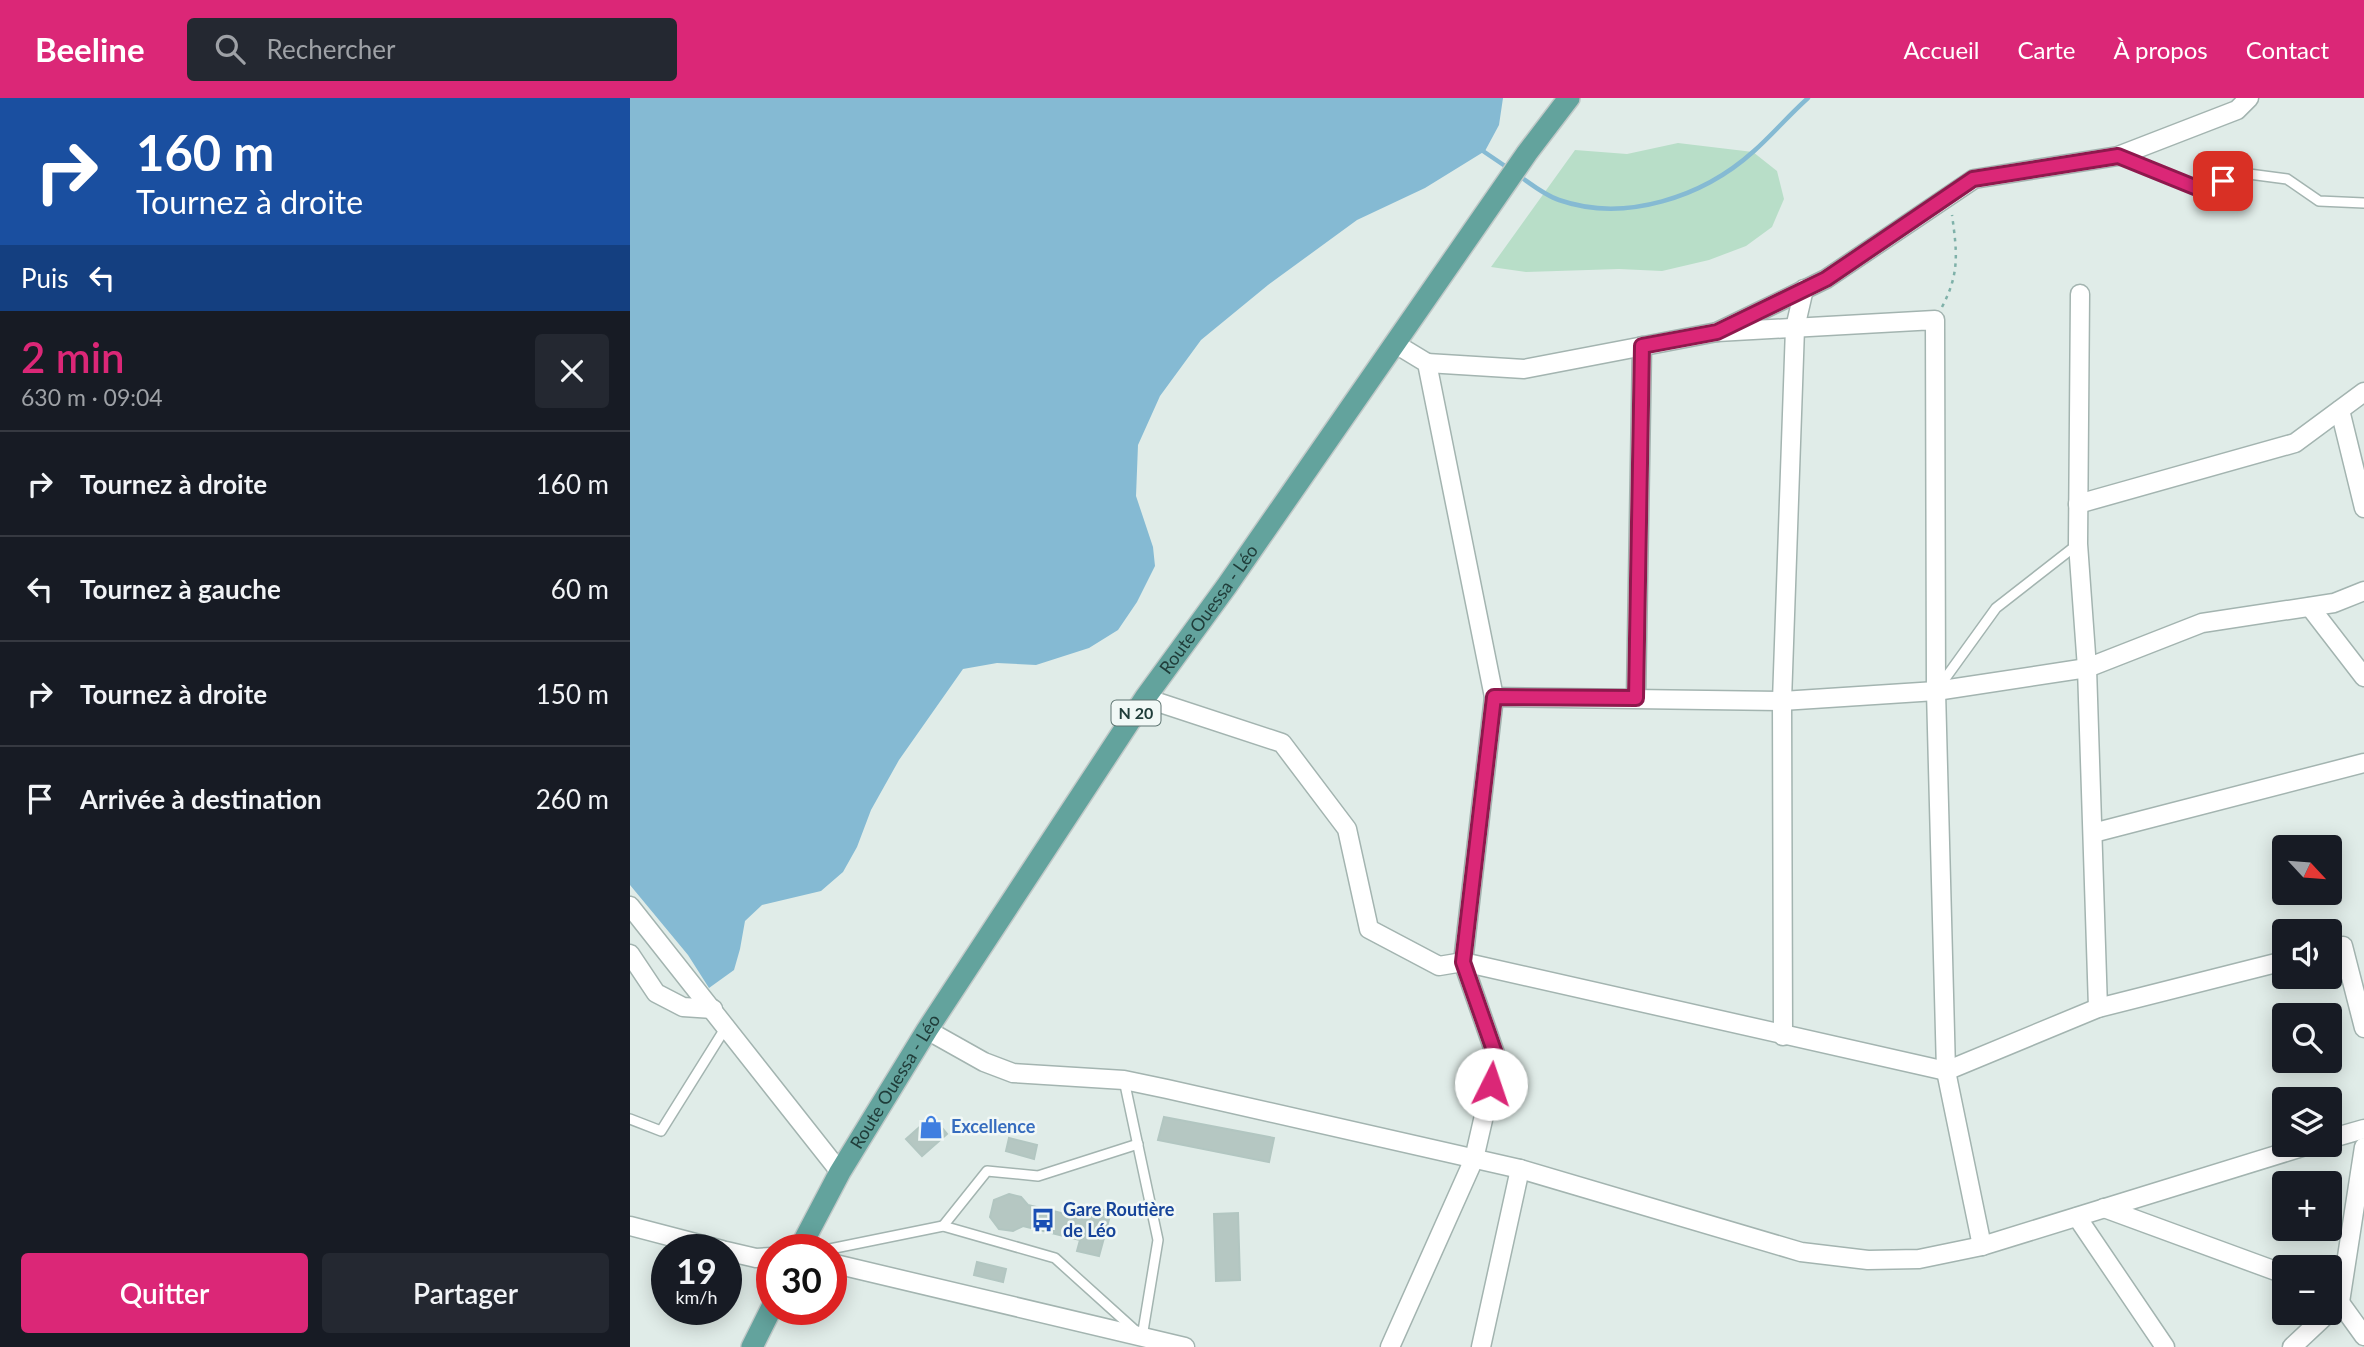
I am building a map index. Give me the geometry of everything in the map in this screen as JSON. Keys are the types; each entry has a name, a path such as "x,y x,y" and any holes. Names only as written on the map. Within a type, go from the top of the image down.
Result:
{"main road":[{"name":"Route Ouessa - Léo","path":"807,1234 840,1172 927,1030 1145,698 1226,587 1527,153 1569,98"},
{"path":"752,1347 763,1325"}],"street":[{"path":"1717,332 1826,279 1973,179 2118,156 2237,110 2249,98"},
{"path":"1783,1036 1782,701 1795,328 1804,289"},
{"path":"2080,294 2078,544 2087,668 2098,1008"},
{"path":"1394,343 1427,363 1524,369 1717,332 1935,320 1936,691 1946,1071 1982,1246"},
{"path":"1636,698 1642,346"},
{"path":"1390,1347 1474,1159 1497,1059 1463,962 1494,697 1427,363"},
{"path":"2078,504 2295,443 2364,393"},
{"path":"2340,410 2364,508"},
{"path":"1494,697 1782,701 1936,691 2087,668 2202,623 2334,603 2364,591"},
{"path":"2309,607 2364,677"},
{"path":"1145,698 1282,743 1347,829 1368,929 1439,966 1463,962 1946,1071 2098,1008 2272,964"},
{"path":"2092,833 2364,763"},
{"path":"630,906 840,1172"},
{"path":"2342,946 2364,1028"},
{"path":"630,954 656,993 683,1007 713,1009"},
{"path":"927,1030 984,1062 1013,1073 1124,1080 1521,1169 1801,1252 1868,1260 1919,1259 1982,1246 2272,1156"},
{"path":"2342,1135 2364,1129"},
{"path":"2342,1261 2364,1147"},
{"path":"1481,1347 1521,1169"},
{"path":"2105,1208 2272,1270"},
{"path":"2077,1217 2165,1347"},
{"path":"630,1226 661,1234"},
{"path":"847,1267 1185,1347"},
{"path":"2342,1306 2364,1336"},
{"path":"2292,1347 2311,1325"}],"lane":[{"path":"2118,156 2197,188 2249,174 2287,179 2319,201 2364,203"},
{"path":"1936,691 1996,608 2078,544"},
{"path":"630,1119 661,1131 726,1027"},
{"path":"1124,1080 1158,1240 1142,1337"},
{"path":"943,1226 987,1171 1038,1176 1138,1144"},
{"path":"847,1246 943,1226 1055,1258 1142,1337"}],"path":[{"path":"1935,320 1950,291 1957,258 1950,194"}],"green space":[{"path":"1678,143 1753,152 1777,171 1784,199 1772,227 1746,246 1709,260 1662,271 1619,269 1526,272 1491,267 1575,150 1627,154"}],"water":[{"path":"630,98 1503,98 1499,125 1485,151 1425,188 1357,220 1268,285 1201,340 1160,396 1138,445 1136,496 1153,547 1155,566 1137,602 1118,630 1089,648 1036,665 997,663 963,669 899,760 871,810 857,847 843,872 821,891 762,905 745,921 734,970 709,988 688,955 630,885"}],"building":[{"path":"932,1116 947,1134 922,1156 906,1139"},
{"path":"1164,1117 1274,1138 1269,1162 1158,1140"},
{"path":"1009,1138 1037,1145 1034,1159 1006,1151"},
{"path":"1009,1194 1021,1197 1028,1205 1086,1219 1089,1206 1111,1212 1099,1256 1077,1251 1080,1240 1023,1226 1013,1231 999,1229 990,1217 994,1200"},
{"path":"1238,1213 1240,1280 1216,1281 1214,1214"},
{"path":"977,1262 1006,1269 1003,1282 974,1275"}],"waterway":[{"path":"1518,175 1553,198 1584,206 1610,209 1662,201 1687,193 1734,167 1761,145 1808,98"},
{"path":"1480,149 1508,168"}],"place":[{"name":"Excellence","path":"931,1127"},
{"name":"Gare Routière de Léo","path":"1043,1220"}],"route":[{"path":"1491,1084 1497,1059 1463,962 1494,697 1636,698 1642,346 1717,332 1826,279 1973,179 2118,156 2197,188 2223,181"}]}
